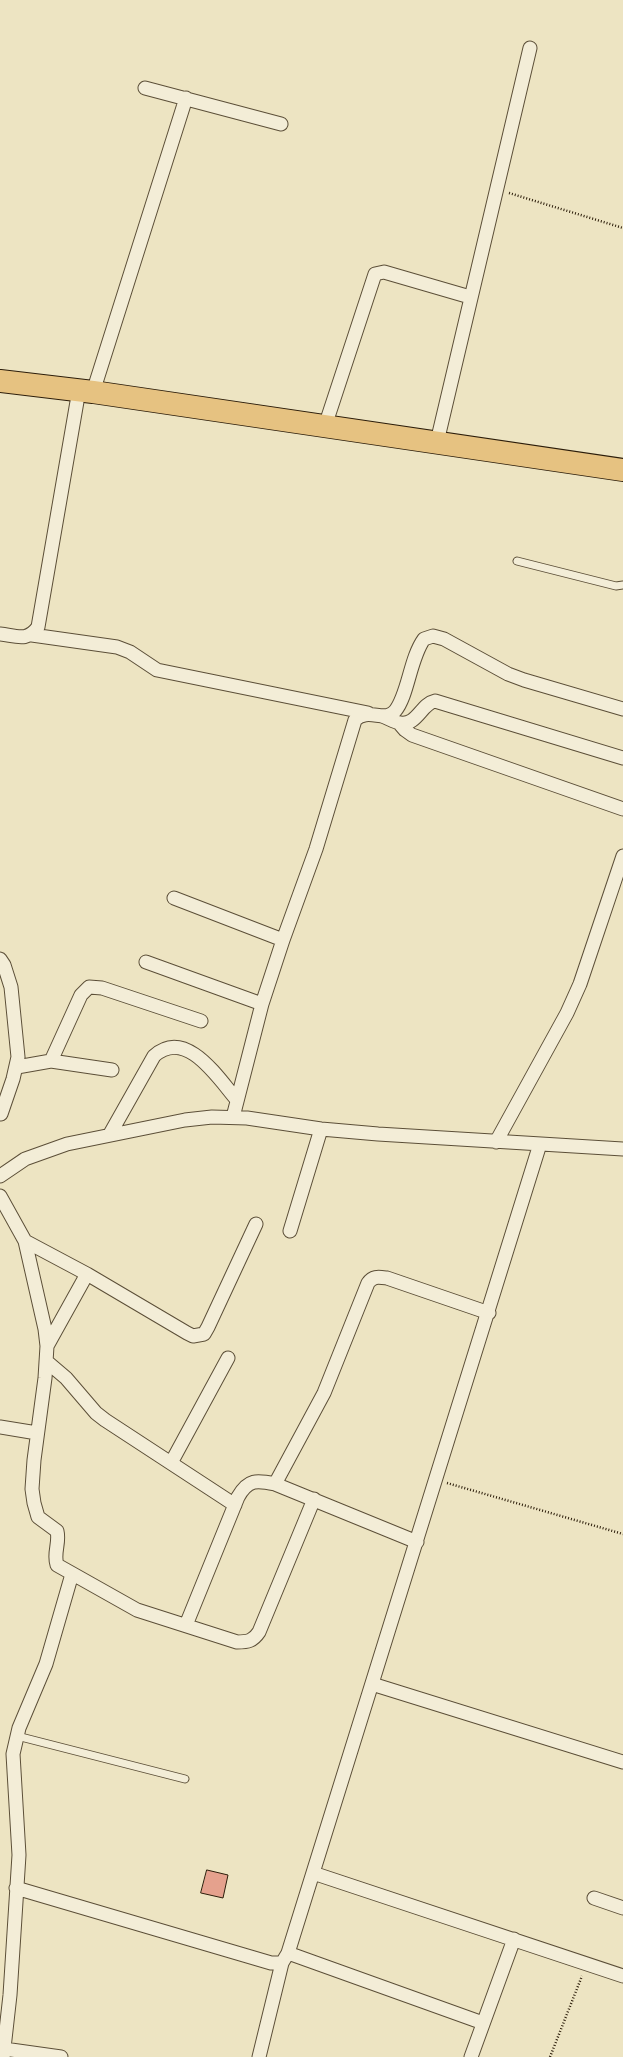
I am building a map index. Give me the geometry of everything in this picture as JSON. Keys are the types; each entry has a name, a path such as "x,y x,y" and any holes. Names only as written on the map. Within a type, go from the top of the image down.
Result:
{"highway":[{"path":"0,380 86,391 623,470"}],"street":[{"path":"437,442 530,48"},
{"path":"145,88 281,124"},
{"path":"32,635 38,627 86,391 186,98"},
{"path":"325,426 375,274 384,272 470,297"},
{"path":"0,634 24,637 32,635 117,647 130,652 157,670 382,716 399,723 405,730 419,737 623,809"},
{"path":"382,716 390,715 395,711 400,702 418,647 424,638 433,636 444,639 513,676 623,708"},
{"path":"399,723 412,721 425,706 435,701 623,758"},
{"path":"233,1117 262,1004 283,940 316,849 355,720 360,715 368,713"},
{"path":"496,1142 567,1013 580,984 623,856"},
{"path":"174,898 283,940"},
{"path":"0,959 4,965 11,987 17,1068 0,1113"},
{"path":"146,962 262,1004"},
{"path":"50,1061 81,995 88,987 102,988 201,1021"},
{"path":"110,1134 154,1056 160,1050 172,1047 182,1048 196,1054 237,1100"},
{"path":"17,1068 50,1061 112,1070"},
{"path":"0,1176 25,1159 46,1150 110,1134 185,1120 212,1117 247,1118 321,1129 378,1134 496,1142 623,1148"},
{"path":"290,1231 321,1129"},
{"path":"259,2057 285,1958 437,1480 540,1144"},
{"path":"0,1196 24,1241 45,1329 47,1346 46,1361 32,1476 34,1503 38,1517 57,1531 58,1537 55,1552 57,1565 136,1610 237,1642 254,1639 259,1632 314,1499"},
{"path":"24,1241 87,1274 187,1333 199,1336 204,1334 208,1327 256,1224"},
{"path":"47,1346 87,1274"},
{"path":"276,1484 324,1393 368,1283 372,1278 386,1278 489,1313"},
{"path":"170,1463 228,1358"},
{"path":"46,1361 66,1378 96,1413 235,1505"},
{"path":"0,1427 37,1433"},
{"path":"186,1625 235,1505 243,1488 251,1482 261,1481 276,1484 417,1542"},
{"path":"61,2057 3,2053 10,1995 16,1888 18,1827 13,1754 17,1736 46,1664 72,1574"},
{"path":"372,1684 623,1762"},
{"path":"313,1873 623,1976"},
{"path":"16,1888 272,1963 285,1958 483,2022"},
{"path":"594,1898 623,1908"},
{"path":"471,2057 514,1939"}],"lane":[{"path":"517,561 616,586 623,585"},
{"path":"17,1736 185,1779"}],"path":[{"path":"496,189 623,228"},
{"path":"437,1480 623,1534"},
{"path":"550,2057 587,1964"}],"building":[{"path":"207,1870 228,1875 223,1898 201,1893"}]}
